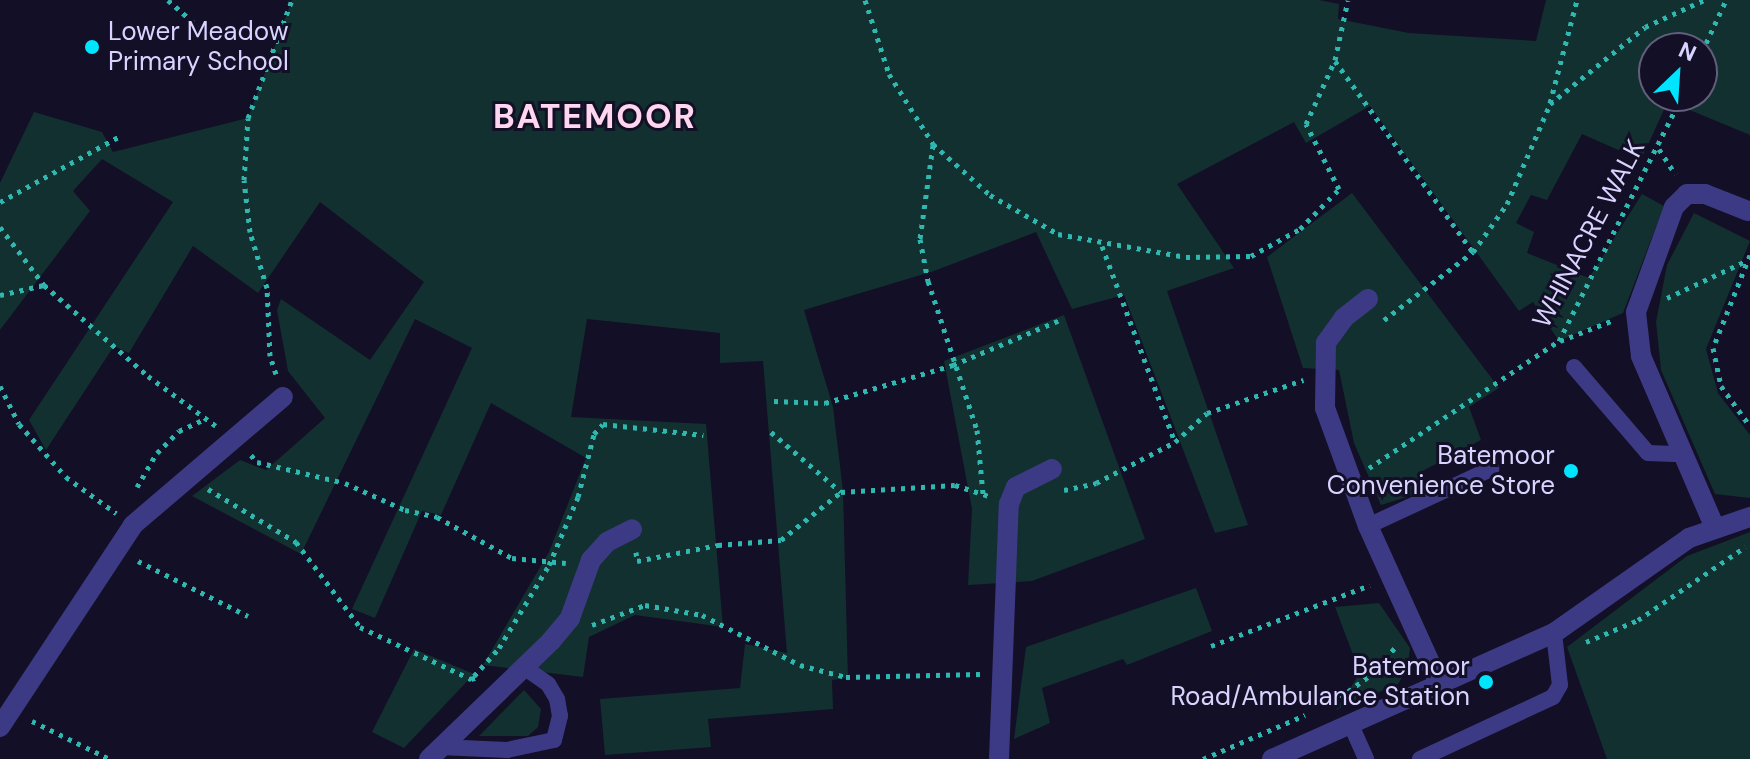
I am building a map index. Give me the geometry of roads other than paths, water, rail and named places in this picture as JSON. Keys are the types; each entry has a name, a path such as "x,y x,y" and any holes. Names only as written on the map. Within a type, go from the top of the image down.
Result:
{"street":[{"path":"1715,528 1641,356 1636,312 1674,207 1687,194 1705,194 1748,211"},
{"path":"1368,299 1344,318 1326,343 1322,373 1325,408 1389,577 1440,685"},
{"path":"5,719 133,525 233,436 283,397"},
{"path":"999,759 1009,504 1016,487 1052,469"},
{"path":"1272,759 1554,633 1689,538 1750,517"},
{"path":"435,753 551,641 570,618 591,560 607,542 632,529"}],"lane":[{"path":"1574,367 1648,453 1681,454"},
{"path":"1368,526 1491,469"},
{"path":"1420,759 1553,697 1560,685 1554,633"},
{"path":"435,753 507,750 554,740 560,716 557,699 548,684 524,667"},
{"path":"1351,725 1366,759"}],"place":[{"name":"Lower Meadow Primary School","path":"92,47"},
{"name":"Batemoor Convenience Store","path":"1571,471"},
{"name":"Batemoor Road/Ambulance Station","path":"1486,682"}],"district":[{"name":"BATEMOOR","path":"595,117"}]}
